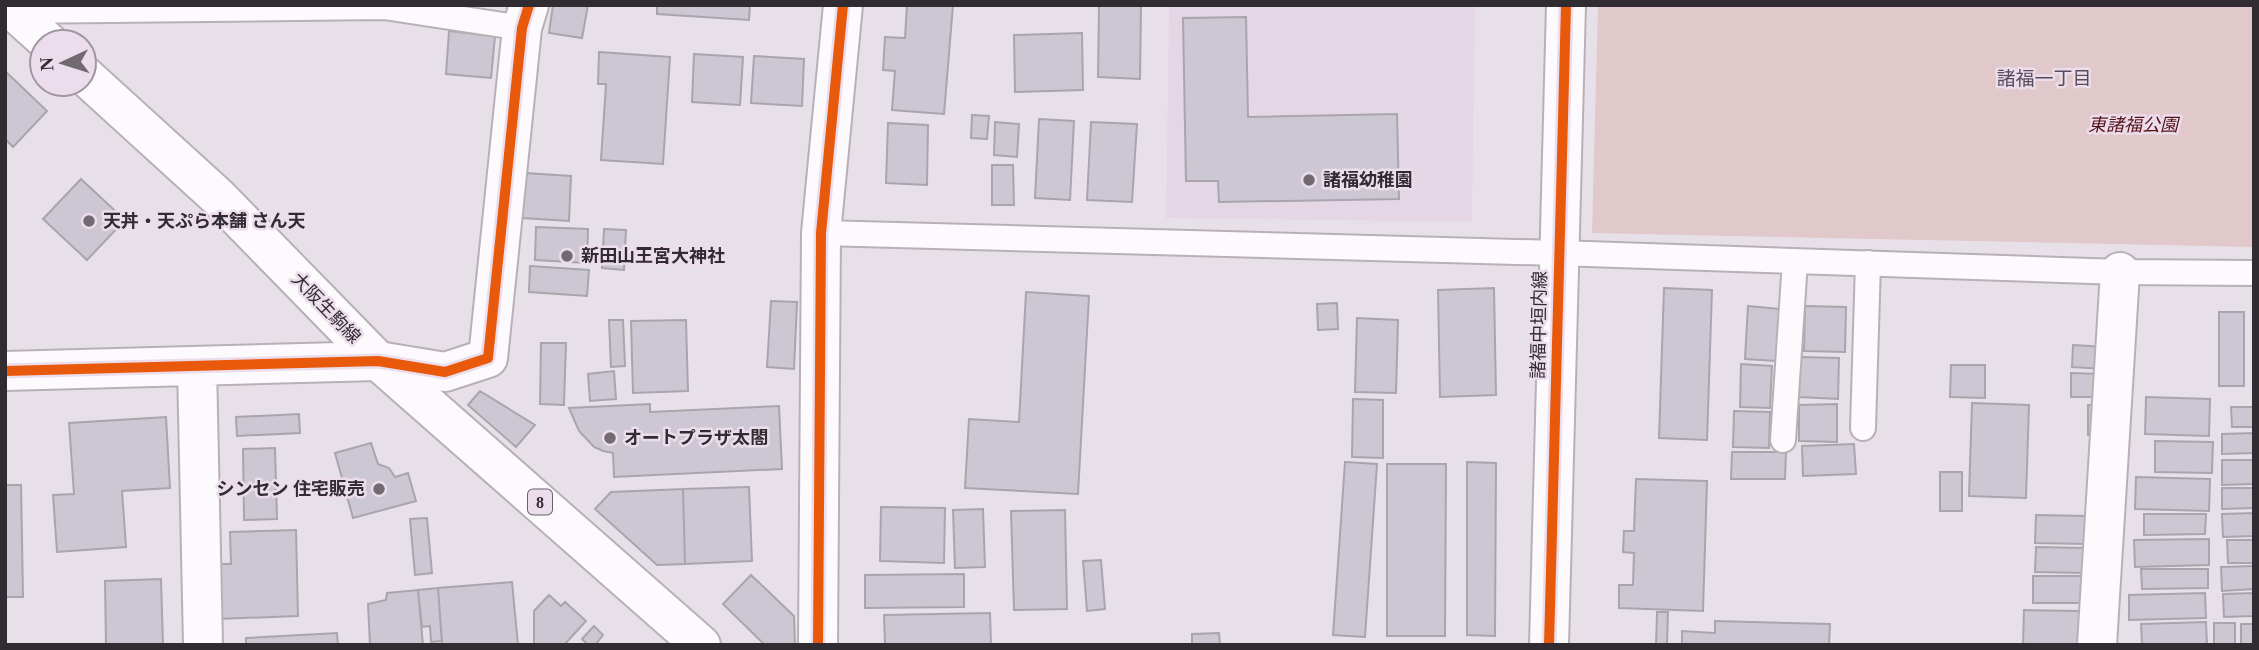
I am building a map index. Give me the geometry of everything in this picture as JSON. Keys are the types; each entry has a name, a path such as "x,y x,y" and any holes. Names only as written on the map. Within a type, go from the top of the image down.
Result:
{"street":[{"path":"818,645 821,233 844,5"},
{"name":"諸福中垣内線","path":"1549,645 1566,5"},
{"path":"10,8 32,28"},
{"path":"5,372 378,361 445,372 488,358 525,17"},
{"name":"大阪生駒線","path":"98,88 218,197 378,361 701,645"},
{"path":"2097,645 2119,272"},
{"path":"197,366 203,645"}],"lane":[{"path":"10,8 384,7 525,17"},
{"path":"821,233 1558,253 2119,272 2254,273"},
{"path":"1783,440 1795,261"},
{"path":"1863,428 1868,263"}],"shaded area":[{"path":"1169,5 1475,5 1472,222 1166,218"}],"green space":[{"name":"東諸福公園","path":"1598,5 2254,5 2254,247 1592,233"}],"building":[{"path":"553,5 588,5 582,38 549,33"},
{"path":"657,5 750,5 749,20 657,14"},
{"path":"907,5 953,5 944,114 892,110 895,71 883,70 885,37 905,38"},
{"path":"1099,5 1141,5 1140,79 1098,77"},
{"path":"1246,17 1248,117 1397,114 1399,199 1219,202 1218,181 1186,181 1183,18"},
{"path":"449,31 495,36 491,78 446,74"},
{"path":"1082,33 1083,90 1015,92 1014,35"},
{"path":"599,52 670,57 663,164 601,160 606,84 598,84"},
{"path":"694,54 743,57 740,105 692,102"},
{"path":"754,56 804,59 802,106 751,103"},
{"path":"5,71 28,93 28,98 33,98 47,111 13,147 5,139"},
{"path":"972,115 989,116 987,139 971,138"},
{"path":"1039,119 1074,121 1070,200 1035,198"},
{"path":"995,122 1019,124 1017,157 994,155"},
{"path":"1091,122 1137,124 1132,202 1087,200"},
{"path":"888,123 928,125 927,185 886,183"},
{"path":"992,165 1013,165 1014,205 992,205"},
{"path":"525,173 571,176 569,221 522,218"},
{"path":"81,179 125,220 87,260 43,219"},
{"path":"536,227 588,229 587,263 535,260"},
{"path":"604,229 626,230 624,270 602,268"},
{"path":"530,266 589,270 587,296 529,292"},
{"path":"1494,288 1496,395 1440,397 1438,290"},
{"path":"1664,288 1712,290 1707,440 1659,438"},
{"path":"1026,292 1089,296 1078,494 965,488 969,419 1019,422"},
{"path":"771,301 797,302 794,369 767,367"},
{"path":"1337,303 1338,329 1318,330 1317,304"},
{"path":"1748,306 1780,309 1776,361 1745,359"},
{"path":"1805,306 1846,307 1845,352 1804,351"},
{"path":"2219,312 2244,312 2244,386 2219,386"},
{"path":"1357,318 1398,320 1396,393 1355,392"},
{"path":"609,320 623,320 625,366 611,367"},
{"path":"686,320 688,391 633,393 631,321"},
{"path":"541,343 566,343 564,405 540,404"},
{"path":"2073,345 2105,347 2104,369 2072,367"},
{"path":"1800,357 1839,358 1838,399 1799,397"},
{"path":"1741,364 1772,366 1770,408 1740,407"},
{"path":"1951,365 1985,365 1985,398 1950,397"},
{"path":"614,371 616,399 590,401 588,374"},
{"path":"2071,373 2101,374 2100,397 2071,397"},
{"path":"480,391 535,425 516,447 468,405"},
{"path":"2146,397 2210,399 2209,436 2145,434"},
{"path":"1353,399 1383,400 1383,458 1352,457"},
{"path":"1972,403 2029,405 2026,498 1969,496"},
{"path":"650,404 650,412 779,406 782,469 614,477 613,453 594,447 579,431 569,408"},
{"path":"1837,404 1837,442 1799,441 1799,405"},
{"path":"2088,405 2103,405 2104,434 2088,435"},
{"path":"2231,407 2254,407 2254,427 2232,427"},
{"path":"1734,411 1770,412 1769,448 1733,447"},
{"path":"299,414 300,433 237,436 236,417"},
{"path":"166,417 170,488 122,491 126,547 57,552 53,495 74,494 69,423"},
{"path":"2254,433 2254,453 2222,454 2222,434"},
{"path":"2155,441 2213,442 2212,473 2155,472"},
{"name":"シンセン 住宅販売","path":"371,443 378,464 389,468 395,477 408,473 416,501 353,518 335,453"},
{"path":"1854,444 1856,474 1803,476 1802,446"},
{"path":"275,448 277,519 244,520 243,449"},
{"path":"1732,452 1786,452 1785,479 1731,479"},
{"path":"2222,460 2254,460 2254,484 2222,485"},
{"path":"1345,462 1377,464 1365,637 1333,635"},
{"path":"1467,462 1496,463 1495,636 1467,635"},
{"path":"1387,464 1446,464 1445,636 1387,636"},
{"path":"1940,472 1962,472 1962,511 1940,511"},
{"path":"2136,477 2210,479 2209,511 2135,509"},
{"path":"1636,479 1707,481 1703,611 1619,608 1619,585 1633,585 1634,553 1623,552 1624,531 1634,531"},
{"path":"5,485 21,485 23,597 5,597"},
{"path":"749,487 752,561 685,564 683,489"},
{"path":"2222,488 2254,488 2254,508 2222,509"},
{"path":"683,489 685,564 657,565 595,509 611,492"},
{"path":"881,507 945,508 944,563 880,561"},
{"path":"983,509 985,567 955,568 953,510"},
{"path":"1065,510 1067,609 1014,610 1011,511"},
{"path":"2254,513 2254,536 2223,537 2222,514"},
{"path":"2144,514 2206,514 2205,534 2144,535"},
{"path":"2036,515 2087,516 2086,544 2035,543"},
{"path":"427,518 432,573 415,575 410,519"},
{"path":"296,530 298,616 218,619 217,564 231,564 230,532"},
{"path":"2209,539 2209,565 2135,567 2134,540"},
{"path":"2227,540 2254,540 2254,563 2228,563"},
{"path":"2036,547 2085,548 2085,573 2035,572"},
{"path":"1101,560 1105,609 1087,611 1083,561"},
{"path":"2254,566 2254,589 2222,591 2221,567"},
{"path":"2141,569 2208,569 2208,588 2142,589"},
{"path":"964,574 964,607 865,608 865,575"},
{"path":"751,575 794,616 795,645 765,645 723,604"},
{"path":"2033,576 2089,576 2090,603 2033,603"},
{"path":"161,579 163,645 106,645 105,581"},
{"path":"512,582 518,645 442,645 438,588"},
{"path":"438,588 442,641 431,642 430,626 422,627 418,590"},
{"path":"418,590 423,645 370,645 368,604 386,600 387,593"},
{"path":"2205,593 2206,618 2129,620 2129,595"},
{"path":"2254,593 2254,616 2224,617 2223,594"},
{"path":"549,595 561,606 565,602 586,621 564,645 534,645 534,611"},
{"path":"2024,610 2080,611 2079,645 2023,645"},
{"path":"1657,612 1668,612 1667,645 1656,645"},
{"path":"990,613 991,645 885,645 884,615"},
{"path":"1715,621 1830,624 1829,645 1682,645 1682,631 1715,633"},
{"path":"2206,622 2207,644 2142,645 2141,624"},
{"path":"2214,623 2235,623 2235,645 2214,645"},
{"path":"2241,624 2254,624 2254,645 2241,645"},
{"path":"594,626 603,635 595,645 588,645 582,639"},
{"path":"337,633 338,645 246,645 246,638"},
{"path":"1219,633 1220,645 1192,645 1192,634"}],"cycle path":[{"path":"5,371 378,361 445,372 488,358 522,28 529,5"},
{"path":"818,645 821,233 843,5"},
{"path":"1549,645 1566,5"}],"place":[{"name":"諸福幼稚園","path":"1309,180"},
{"name":"天丼・天ぷら本舗 さん天","path":"89,221"},
{"name":"新田山王宮大神社","path":"567,256"},
{"name":"オートプラザ太閤","path":"610,438"},
{"name":"シンセン 住宅販売","path":"379,489"}],"district":[{"name":"諸福一丁目","path":"2044,78"}]}
